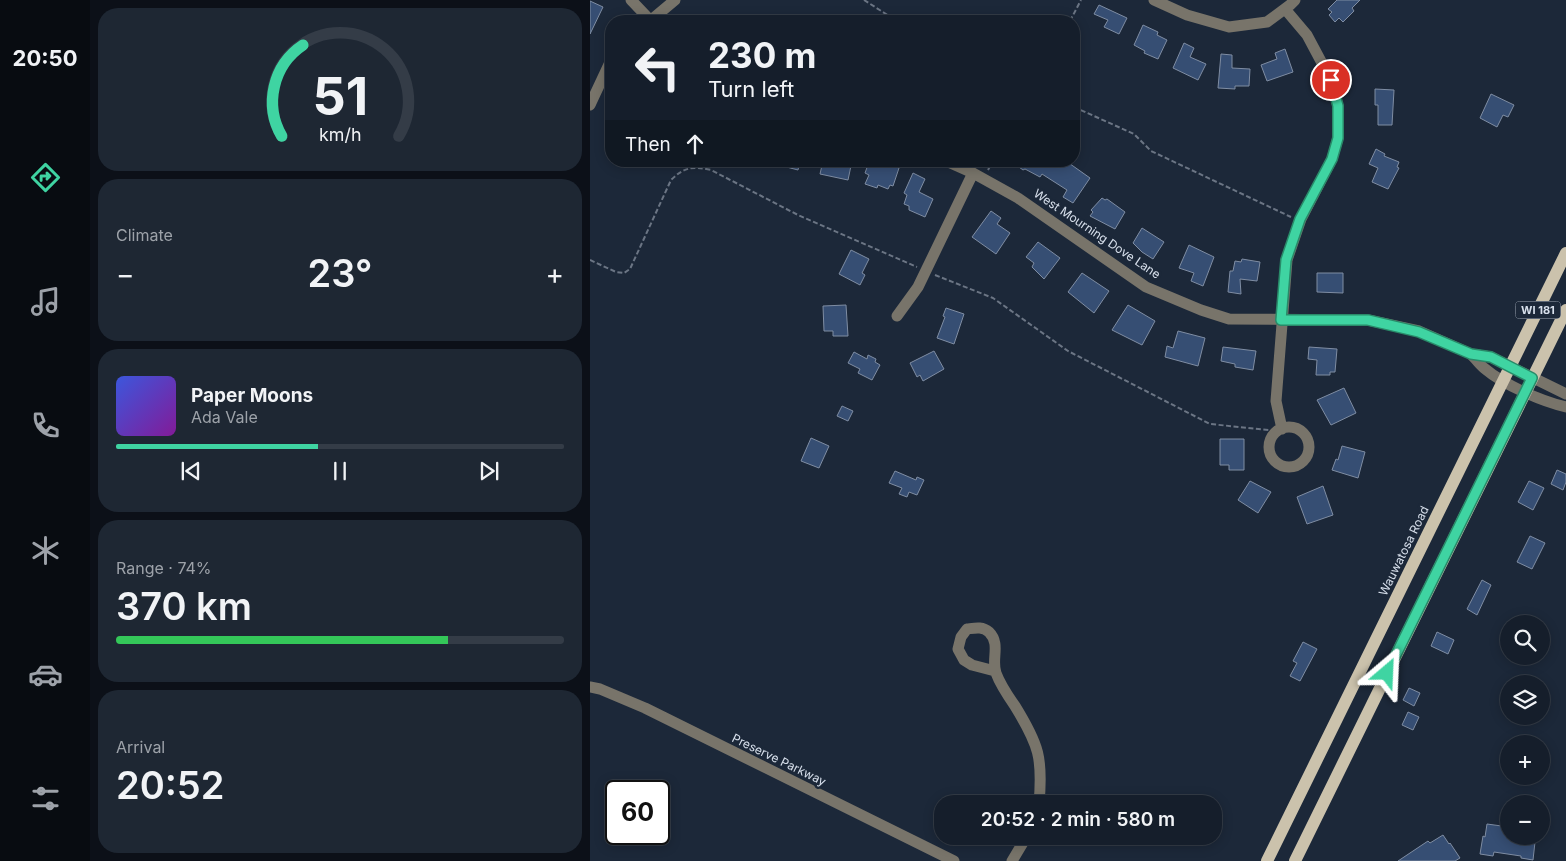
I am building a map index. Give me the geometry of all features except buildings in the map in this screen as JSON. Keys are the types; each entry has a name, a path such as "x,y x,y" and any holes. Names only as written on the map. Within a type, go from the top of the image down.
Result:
{"main road":[{"name":"Wauwatosa Road","path":"1267,861 1566,253"},
{"name":"WI 181","path":"1296,861 1566,310"}],"street":[{"path":"631,0 645,15"},
{"path":"657,15 675,0"},
{"path":"1154,0 1187,15 1229,27 1267,22 1295,0"},
{"path":"1282,429 1276,401 1286,260 1300,221 1332,159 1338,138 1338,106 1331,80 1307,35 1285,9"},
{"path":"590,105 605,73"},
{"name":"West Mourning Dove Lane","path":"959,167 1018,198 1146,287 1201,310 1230,319 1368,320 1419,332 1471,354"},
{"path":"897,316 918,287 972,173"},
{"path":"1471,354 1491,357 1566,394"},
{"path":"1471,354 1483,368 1503,381 1525,392 1566,407"},
{"path":"995,671 1038,748 1042,776 1039,795"},
{"name":"Preserve Parkway","path":"590,687 600,689 645,708 954,861"},
{"path":"1012,861 1022,845"}],"path":[{"path":"864,0 888,15"},
{"path":"1073,15 1081,0"},
{"path":"1080,109 1134,134 1151,151 1300,221"}],"route":[{"path":"1331,80 1338,106 1338,138 1332,159 1300,219 1286,260 1281,320 1368,320 1419,332 1471,354 1491,357 1532,378 1387,673"}]}
